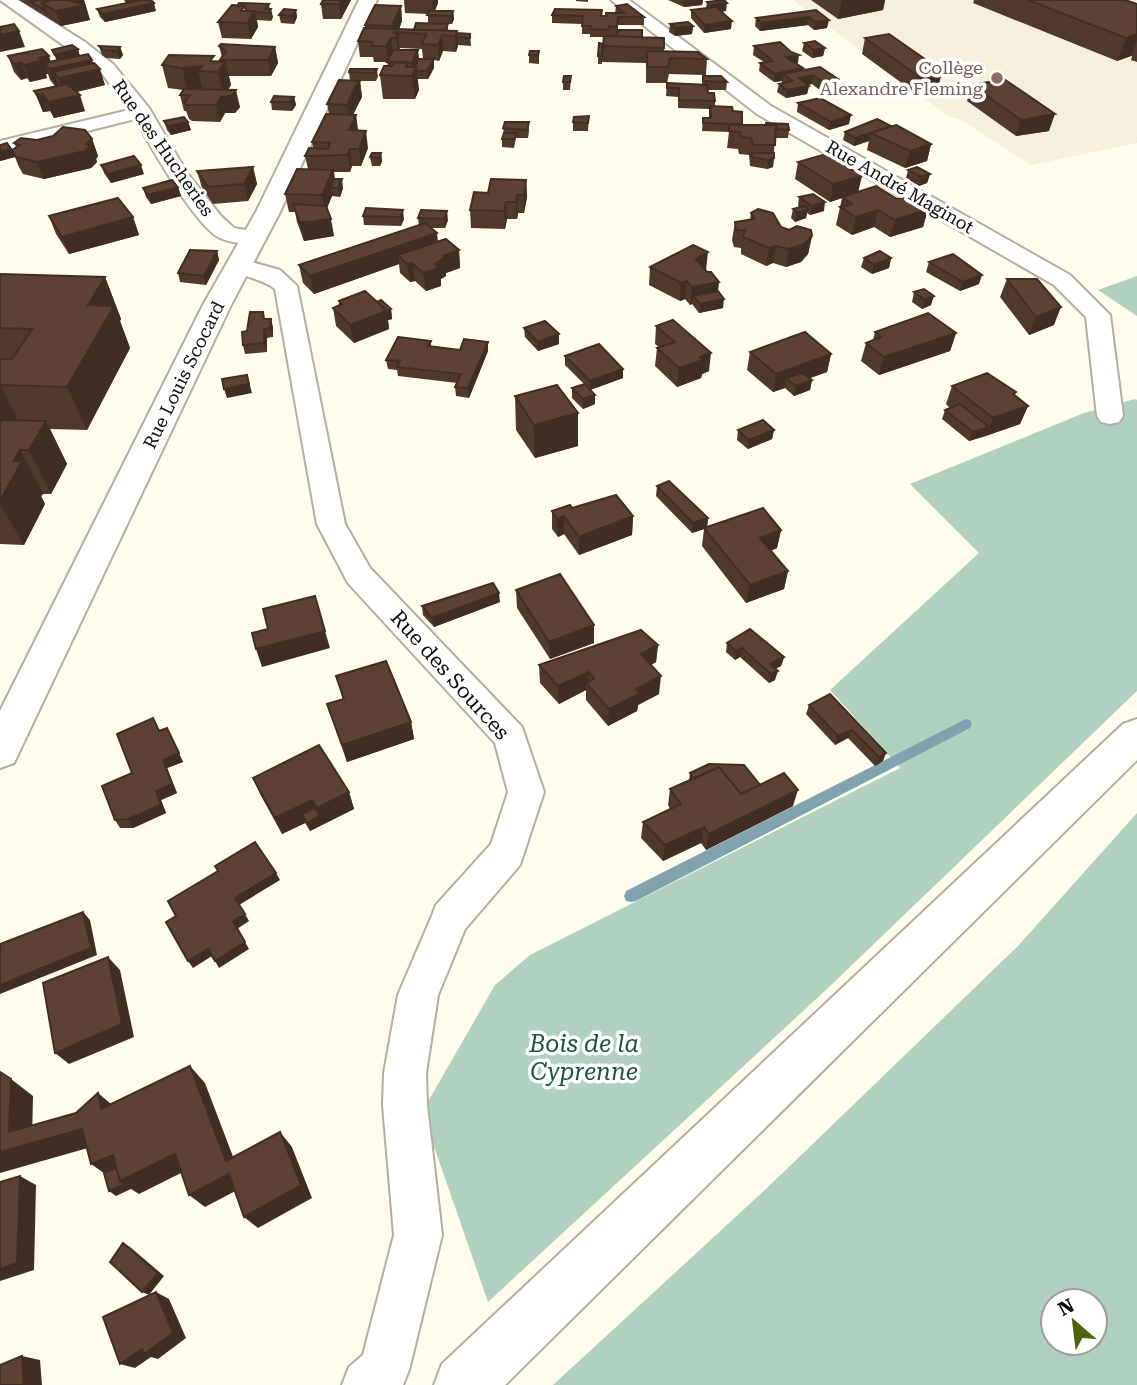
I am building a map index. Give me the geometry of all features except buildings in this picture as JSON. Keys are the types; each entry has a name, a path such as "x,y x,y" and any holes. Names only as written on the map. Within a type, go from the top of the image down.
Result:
{"main road":[{"name":"Rue Louis Scocard","path":"0,751 218,305 256,238 368,0"},
{"path":"463,1385 718,1142 1137,735"}],"street":[{"name":"Rue des Hucheries","path":"7,0 79,46 107,68 142,112 178,175 213,221 227,233 256,238"},
{"name":"Rue André Maginot","path":"619,0 764,110 1062,281 1098,315 1111,416"},
{"path":"23,31 46,26"},
{"path":"0,147 142,112"},
{"name":"Rue des Sources","path":"241,266 272,275 286,286 331,524 353,565 359,575 510,737 526,792 507,853 450,918 418,995 405,1073 405,1105 418,1235 384,1370 367,1385"}],"shaded area":[{"name":"Collège Alexandre Fleming","path":"793,0 1137,0 1137,143 1031,165 961,120 948,116"}],"green space":[{"path":"1137,276 1137,316 1098,290"},
{"name":"Bois de la Cyprenne","path":"1135,399 1137,691 827,989 488,1302 422,1112 495,985 530,955 900,768 830,690 979,553 910,484 1084,413"},
{"path":"1137,813 1137,1385 553,1385 766,1189 1018,946"}],"waterway":[{"path":"631,896 966,724"}],"place":[{"name":"Collège Alexandre Fleming","path":"997,78"}]}
